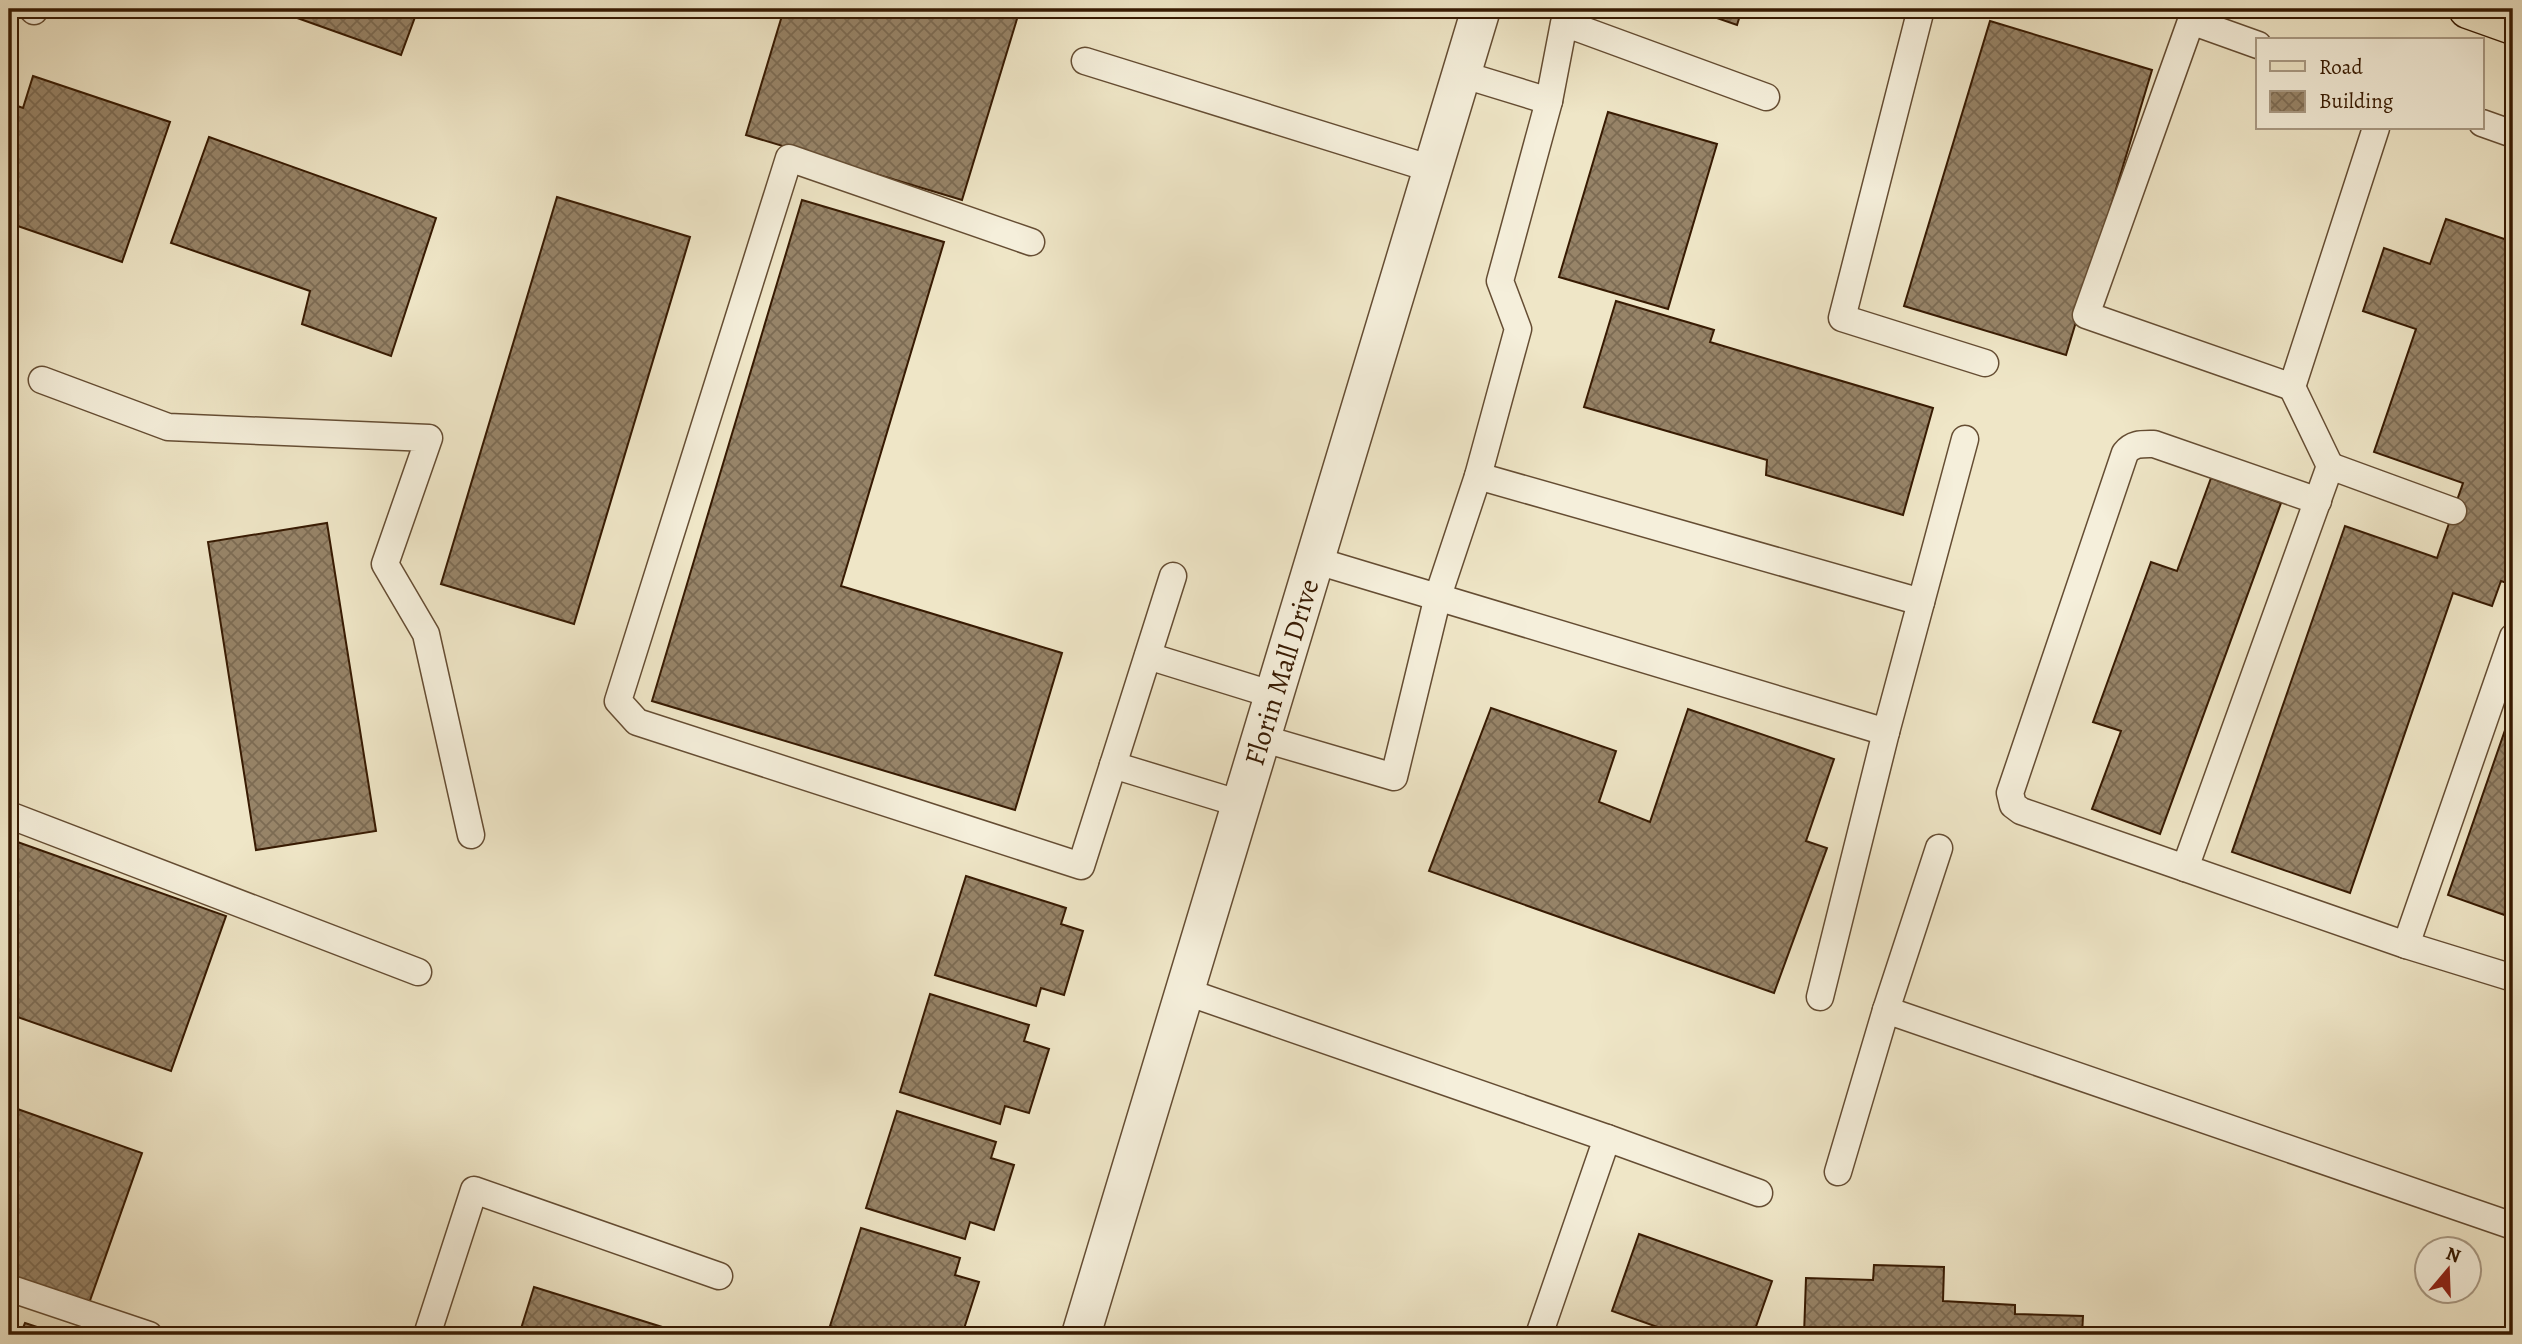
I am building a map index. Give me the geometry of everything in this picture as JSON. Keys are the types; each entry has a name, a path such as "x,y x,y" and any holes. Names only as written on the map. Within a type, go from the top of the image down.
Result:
{"main road":[{"path":"2468,9 2513,25"}],"street":[{"name":"Florin Mall Drive","path":"1081,1335 1481,9"}],"lane":[{"path":"1921,9 1842,318 1985,363"},
{"path":"1261,738 1394,777 1438,596 1478,476 1518,329 1500,281 1549,101 1566,16 1766,97"},
{"path":"2256,44 2191,22 2085,315 2292,387"},
{"path":"1085,61 1432,169"},
{"path":"1461,74 1549,101"},
{"path":"2484,124 2513,134"},
{"path":"2375,130 2292,387 2330,466 2453,511"},
{"path":"1031,242 789,158 618,701 637,722 1081,866 1173,576"},
{"path":"42,380 168,426 429,438 385,564 426,634 471,835"},
{"path":"1819,997 1886,732 1965,439"},
{"path":"2318,501 2154,444 2141,443 2131,446 2125,453 2010,793 2013,805 2021,811 2406,945 2513,978"},
{"path":"2185,868 2330,466"},
{"path":"1478,476 1921,602"},
{"path":"1314,560 1886,732"},
{"path":"2406,945 2513,637"},
{"path":"1148,656 1274,695"},
{"path":"1114,765 1241,804"},
{"path":"9,815 418,972"},
{"path":"1838,1172 1886,1010 1939,848"},
{"path":"1184,991 1759,1193"},
{"path":"1886,1010 2513,1226"},
{"path":"1539,1335 1606,1138"},
{"path":"427,1335 474,1190 719,1276"},
{"path":"9,1287 149,1335"}],"building":[{"path":"272,9 418,9 401,55"},
{"path":"784,9 1020,9 962,200 746,135"},
{"path":"1691,9 1742,9 1737,25"},
{"path":"1990,21 2152,70 2066,355 1904,306"},
{"path":"33,76 170,122 122,262 9,223 9,103 23,108"},
{"path":"1608,112 1717,144 1668,309 1559,277"},
{"path":"209,137 436,218 391,356 302,324 310,291 171,243"},
{"path":"557,197 690,237 574,624 441,584"},
{"path":"802,200 944,242 841,586 1062,653 1015,810 652,701"},
{"path":"2446,219 2513,242 2513,585 2501,581 2492,606 2453,593 2350,893 2232,852 2345,526 2437,558 2463,483 2374,452 2416,329 2363,311 2384,248 2430,264"},
{"path":"1616,301 1714,330 1710,342 1933,408 1903,515 1766,475 1767,460 1584,407"},
{"path":"2211,478 2281,503 2160,834 2092,809 2121,731 2093,722 2151,562 2177,571"},
{"path":"327,523 376,831 256,850 208,542"},
{"path":"2513,707 2513,918 2448,895"},
{"path":"1491,708 1616,751 1599,802 1650,822 1688,709 1834,759 1806,841 1827,848 1774,993 1429,871"},
{"path":"9,839 226,916 171,1071 9,1014"},
{"path":"966,876 1066,908 1061,924 1083,931 1064,995 1041,988 1036,1006 935,975"},
{"path":"930,994 1029,1025 1024,1041 1049,1049 1029,1113 1005,1106 1000,1124 900,1092"},
{"path":"9,1106 142,1153 87,1309 9,1281"},
{"path":"897,1111 996,1142 991,1158 1014,1165 994,1230 970,1222 965,1239 866,1208"},
{"path":"861,1228 960,1258 955,1275 979,1282 962,1335 859,1335 830,1326"},
{"path":"1639,1234 1772,1281 1753,1335 1680,1335 1612,1311"},
{"path":"1874,1265 1944,1267 1943,1301 2015,1305 2015,1314 2083,1316 2082,1335 1804,1335 1806,1278 1873,1280"},
{"path":"534,1287 688,1335 519,1335"},
{"path":"25,1323 61,1335 20,1335"}]}
